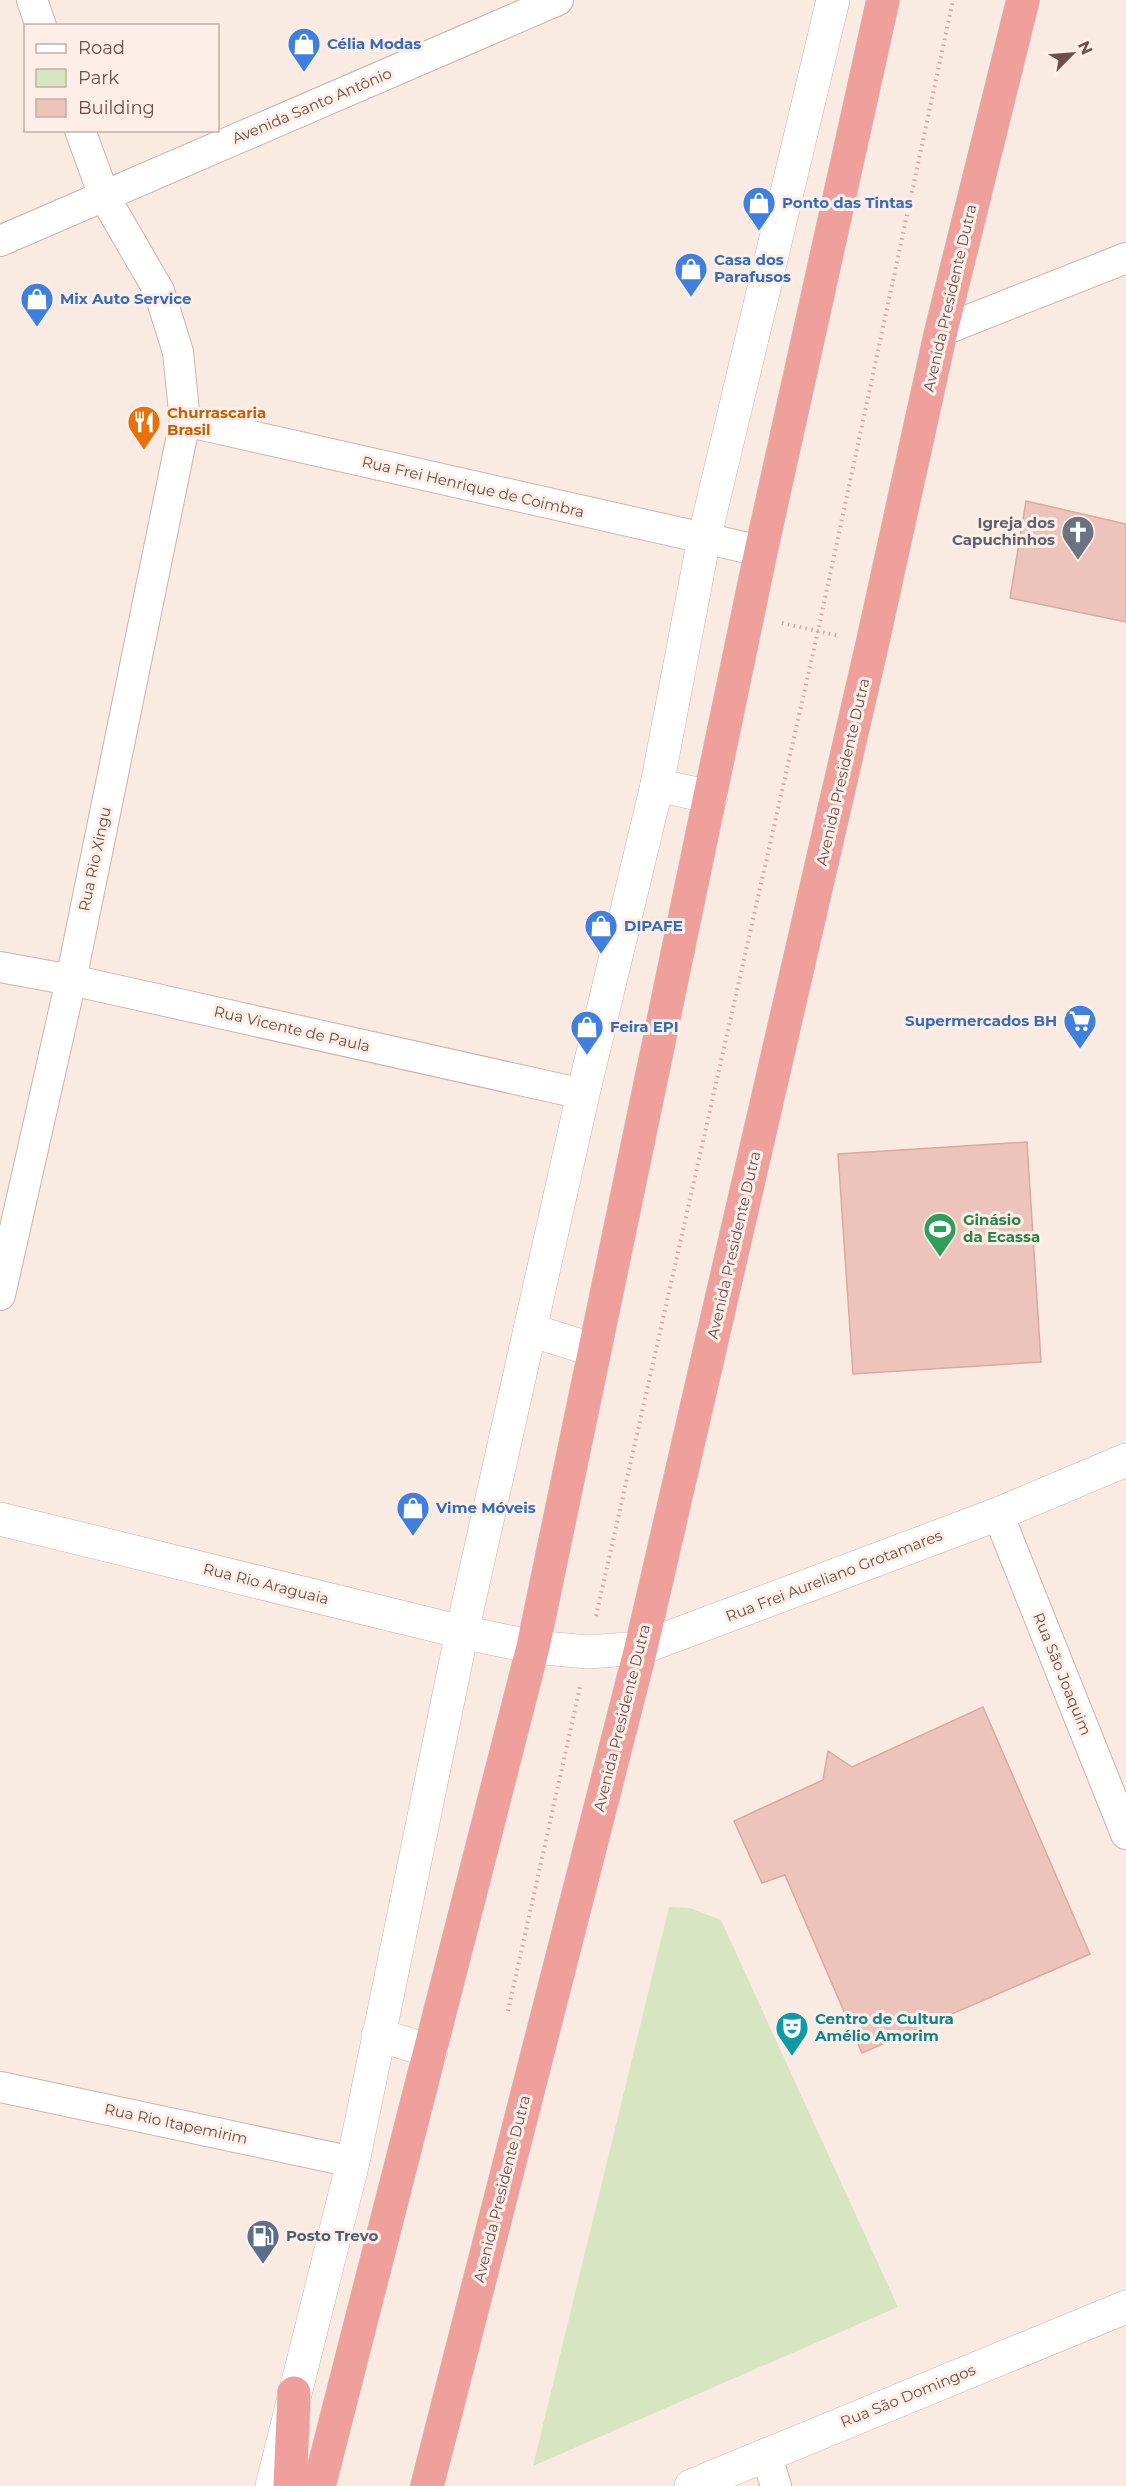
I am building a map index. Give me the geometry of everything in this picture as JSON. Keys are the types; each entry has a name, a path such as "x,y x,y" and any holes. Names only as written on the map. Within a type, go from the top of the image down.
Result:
{"highway":[{"path":"319,2486 532,1647 761,551 883,0"},
{"name":"Avenida Presidente Dutra","path":"427,2486 640,1648 872,645 941,331 1023,0"},
{"path":"290,2486 294,2393"}],"street":[{"path":"32,0 40,24"},
{"name":"Avenida Santo Antônio","path":"0,241 558,0"},
{"path":"272,2486 353,2162 462,1632 583,1094 657,785 704,539 833,0"},
{"name":"Rua Rio Xingu","path":"0,1294 70,980 185,422 178,352 159,291 104,196 81,132"},
{"path":"941,331 1126,258"},
{"name":"Rua Frei Henrique de Coimbra","path":"185,422 761,551"},
{"path":"657,785 711,797"},
{"name":"Rua Vicente de Paula","path":"0,967 70,980 583,1094"},
{"path":"530,1330 594,1350"},
{"name":"Rua Frei Aureliano Grotamares","path":"532,1647 588,1652 640,1648 998,1514 1126,1460"},
{"name":"Rua São Joaquim","path":"998,1514 1126,1834"},
{"name":"Rua Rio Araguaia","path":"0,1519 532,1647"},
{"path":"378,2035 431,2051"},
{"name":"Rua Rio Itapemirim","path":"0,2087 353,2162"},
{"name":"Rua São Domingos","path":"691,2486 1126,2307"},
{"path":"766,2454 776,2486"}],"path":[{"path":"506,2023 818,631 954,0"},
{"path":"749,616 872,645"}],"green space":[{"path":"669,1907 690,1908 721,1920 898,2307 533,2466"}],"building":[{"path":"1026,501 1126,524 1126,622 1010,598"},
{"name":"Ginásio da Ecassa","path":"1027,1142 1041,1362 853,1374 838,1154"},
{"path":"983,1707 1090,1954 862,2053 785,1875 762,1883 734,1821 823,1780 828,1751 852,1767"}],"place":[{"name":"Célia Modas","path":"304,73"},
{"name":"Ponto das Tintas","path":"759,232"},
{"name":"Casa dos Parafusos","path":"691,298"},
{"name":"Mix Auto Service","path":"37,328"},
{"name":"Churrascaria Brasil","path":"144,451"},
{"name":"Igreja dos Capuchinhos","path":"1078,561"},
{"name":"DIPAFE","path":"601,955"},
{"name":"Supermercados BH","path":"1080,1050"},
{"name":"Feira EPI","path":"587,1056"},
{"name":"Ginásio da Ecassa","path":"940,1258"},
{"name":"Vime Móveis","path":"413,1537"},
{"name":"Centro de Cultura Amélio Amorim","path":"792,2057"},
{"name":"Posto Trevo","path":"263,2265"}]}
